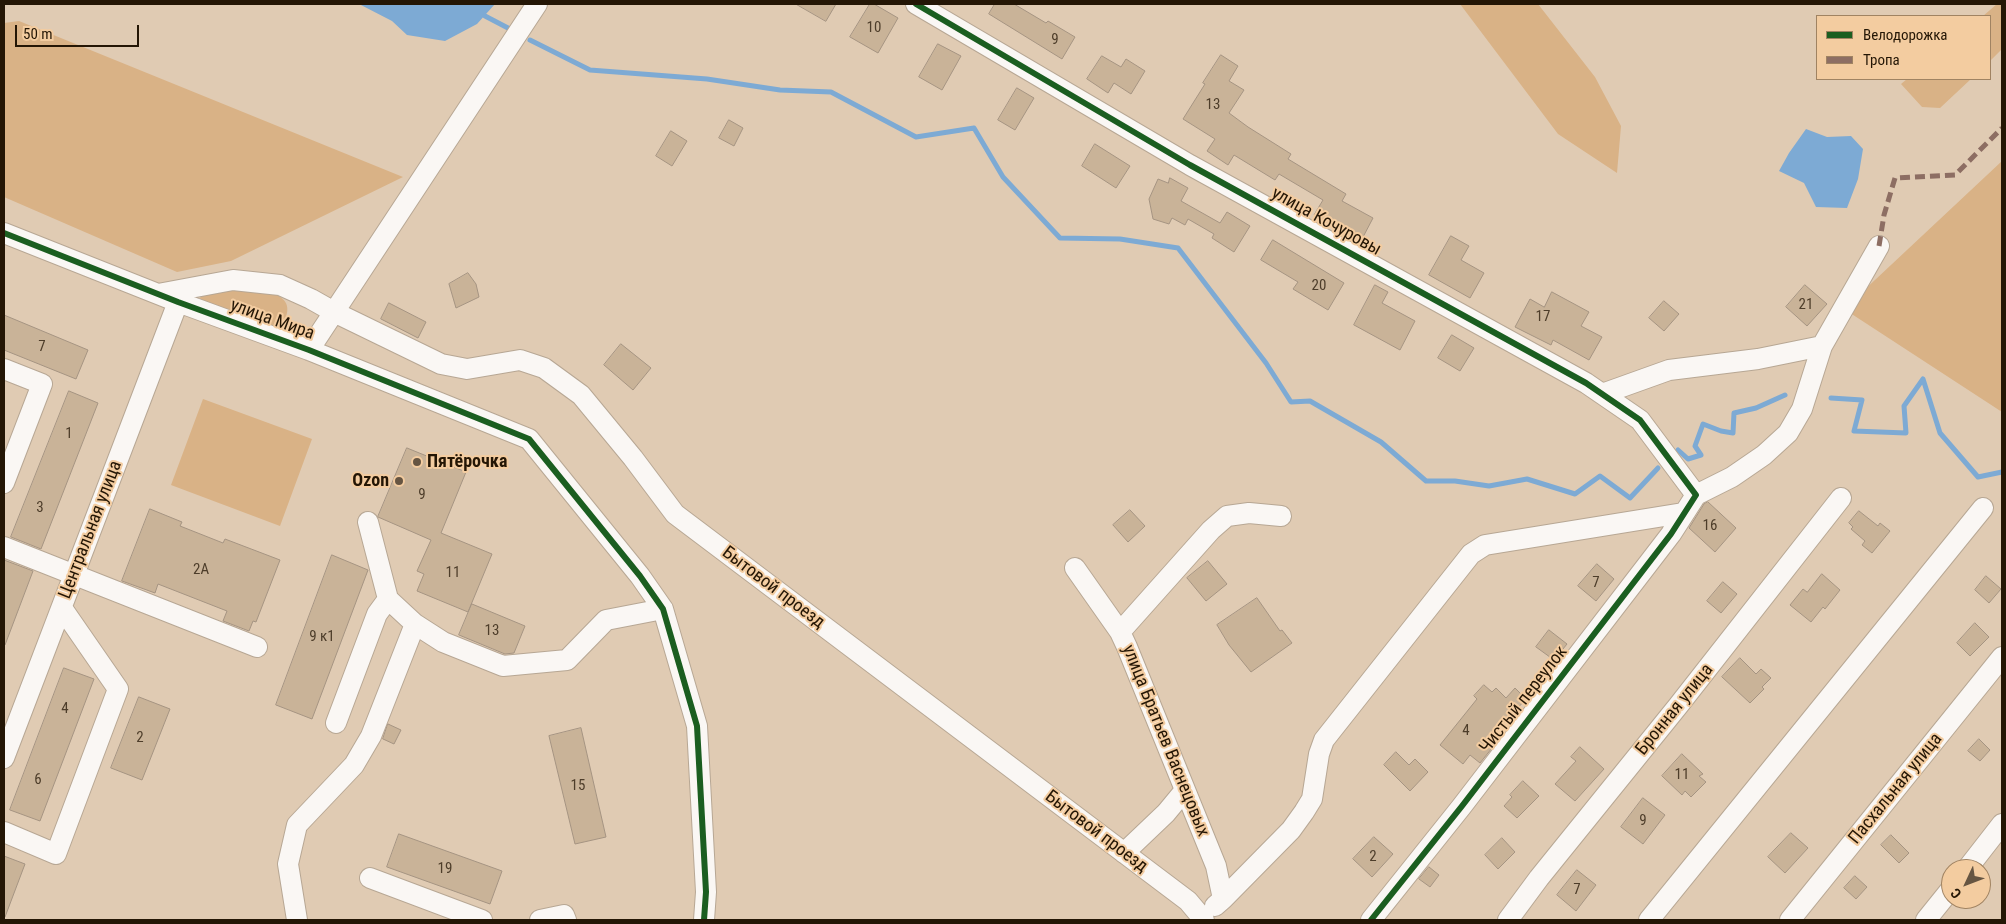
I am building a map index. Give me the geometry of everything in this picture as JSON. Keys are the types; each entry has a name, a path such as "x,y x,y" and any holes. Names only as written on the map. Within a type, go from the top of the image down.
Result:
{"street":[{"path":"309,350 537,4"},
{"name":"улица Кочуровы","path":"916,4 1190,165 1586,382 1640,420 1696,495"},
{"name":"улица Мира","path":"4,234 178,302 309,350 529,439 640,576 663,609"},
{"path":"1696,495 1732,477 1764,456 1788,433 1802,409 1822,346 1879,246"},
{"name":"Бытовой проезд","path":"158,294 233,280 280,285 441,364 468,369 520,360 544,368 581,395 633,458 675,514 1188,901 1204,919"},
{"name":"Центральная улица","path":"4,758 178,302"},
{"path":"1602,394 1669,370 1758,359 1822,346"},
{"path":"4,369 42,384 4,483"},
{"name":"Чистый переулок","path":"1371,920 1462,806 1671,534 1696,495"},
{"name":"Бронная улица","path":"1508,920 1539,878 1678,706 1841,498"},
{"path":"1649,920 1982,508"},
{"path":"1120,632 1210,530 1227,516 1249,513 1281,516"},
{"path":"1204,919 1291,830 1312,799 1319,754 1324,740 1471,554 1485,545 1683,513"},
{"path":"368,522 388,599 416,624 443,642 502,666 566,660 606,620 663,609 697,726 706,892 704,920"},
{"path":"4,547 257,647"},
{"name":"улица Братьев Васнецовых","path":"1075,568 1120,632 1216,866 1223,899"},
{"path":"336,723 377,614 388,599"},
{"path":"4,832 56,854 118,689 62,608"},
{"path":"298,920 288,864 296,825 354,765 371,736 416,624"},
{"name":"Пасхальная улица","path":"1790,920 2002,657"},
{"path":"1124,853 1166,813 1185,790"},
{"path":"1975,859 2002,824"},
{"path":"370,878 482,920"},
{"path":"1926,920 1941,901"},
{"path":"540,920 564,915 566,920"}],"shaded area":[{"path":"1460,4 1538,4 1595,77 1621,126 1617,173 1558,134"},
{"path":"1997,4 2002,4 2002,49 1991,60 1991,15 1984,15"},
{"path":"19,21 403,177 231,261 177,272 4,197 4,23"},
{"path":"1906,80 1970,80 1940,108 1922,107 1901,84"},
{"path":"2002,161 2002,412 1844,309"},
{"path":"237,288 274,294 282,298 286,304 287,311 284,322 277,326 269,326 200,299 201,295"},
{"path":"203,399 312,439 280,526 171,485"}],"water":[{"path":"359,4 495,4 477,24 445,41 407,35 392,21"},
{"path":"1806,129 1827,137 1851,136 1863,149 1858,179 1847,208 1816,207 1804,183 1779,171"}],"building":[{"path":"796,4 836,4 826,21"},
{"path":"870,4 874,4 898,18 878,53 850,37"},
{"path":"995,4 1014,4 1075,37 1062,59 989,14"},
{"path":"938,44 961,56 942,90 919,77"},
{"path":"1221,55 1238,66 1229,81 1244,90 1229,113 1291,154 1288,159 1346,194 1342,201 1373,218 1362,239 1330,221 1328,223 1314,215 1323,200 1279,174 1275,180 1234,155 1228,165 1207,151 1215,139 1183,119"},
{"path":"1102,56 1121,67 1126,59 1145,71 1131,94 1114,83 1108,93 1087,79"},
{"path":"1017,88 1034,98 1015,130 998,120"},
{"path":"729,120 743,128 734,146 719,138"},
{"path":"671,131 687,141 672,166 656,156"},
{"path":"1095,144 1130,166 1116,188 1082,166"},
{"path":"1170,178 1188,188 1181,201 1220,223 1227,212 1250,226 1234,252 1212,238 1214,234 1188,219 1185,225 1172,218 1169,224 1153,219 1149,199 1158,179 1168,183"},
{"path":"1451,236 1469,246 1461,260 1484,273 1470,298 1429,275"},
{"path":"1273,240 1344,283 1328,310 1293,289 1298,282 1261,260"},
{"path":"468,273 476,284 479,297 456,308 449,284"},
{"path":"1375,285 1388,292 1382,303 1415,321 1400,350 1354,325"},
{"path":"1805,285 1827,304 1807,326 1786,307"},
{"path":"1552,292 1589,312 1581,326 1602,337 1589,360 1553,340 1551,345 1515,327 1530,299 1544,307"},
{"path":"1664,301 1679,314 1664,331 1649,318"},
{"path":"389,303 426,322 418,338 381,319"},
{"path":"4,315 88,350 76,379 4,350"},
{"path":"1452,335 1474,348 1460,371 1438,358"},
{"path":"621,344 651,368 633,390 604,365"},
{"path":"69,391 98,403 41,549 11,537"},
{"path":"407,448 466,472 441,533 492,554 468,612 417,591 424,574 417,571 431,540 378,517"},
{"path":"1708,502 1736,528 1715,552 1689,528 1704,504"},
{"path":"150,509 182,522 180,526 223,543 225,539 280,560 256,622 253,621 249,631 223,621 227,611 158,584 155,593 122,581"},
{"path":"1130,510 1145,526 1128,542 1113,525"},
{"path":"1859,511 1878,526 1880,523 1890,531 1872,553 1862,545 1865,541 1851,529 1853,527 1849,523"},
{"path":"332,555 368,570 312,719 276,705"},
{"path":"4,560 33,571 5,645 4,644"},
{"path":"1208,561 1227,584 1206,601 1187,578"},
{"path":"1597,564 1614,579 1596,601 1578,586"},
{"path":"1822,574 1840,590 1825,609 1823,607 1811,622 1790,605 1803,589 1807,592"},
{"path":"1986,576 2001,589 1989,603 1975,590"},
{"path":"1723,582 1737,594 1721,613 1707,601"},
{"path":"1257,598 1280,631 1282,630 1292,643 1251,672 1229,645 1217,625"},
{"path":"472,604 525,626 514,653 505,654 459,635"},
{"path":"1975,623 1989,637 1970,656 1957,643"},
{"path":"1549,630 1567,644 1554,660 1536,647"},
{"path":"1740,658 1756,674 1761,669 1771,678 1762,687 1764,689 1750,703 1722,677"},
{"path":"64,668 94,679 40,821 10,810"},
{"path":"1484,685 1492,692 1496,688 1506,698 1515,688 1526,699 1490,738 1496,743 1480,763 1470,755 1463,764 1440,745 1477,699 1474,696"},
{"path":"139,697 170,709 142,780 111,768"},
{"path":"388,724 401,730 394,744 383,739"},
{"path":"581,728 606,837 575,844 549,736"},
{"path":"1979,739 1990,750 1980,761 1968,751"},
{"path":"1580,747 1604,769 1575,801 1555,784 1576,761 1571,757"},
{"path":"1396,752 1409,765 1415,759 1428,772 1410,791 1384,765"},
{"path":"1682,754 1703,774 1699,776 1706,782 1691,797 1685,791 1682,795 1662,776"},
{"path":"1523,781 1539,796 1517,818 1504,806 1512,797 1510,795"},
{"path":"1643,798 1665,815 1643,844 1621,827"},
{"path":"1791,833 1808,848 1785,873 1768,857"},
{"path":"399,834 502,871 490,904 387,867"},
{"path":"1891,835 1909,853 1899,863 1881,845"},
{"path":"1374,837 1393,854 1372,877 1353,859"},
{"path":"1502,838 1515,852 1498,869 1485,855"},
{"path":"4,856 25,864 5,917 4,917"},
{"path":"1429,867 1439,875 1430,887 1419,879"},
{"path":"1577,870 1596,885 1576,911 1557,895"},
{"path":"1855,876 1867,887 1856,899 1844,888"}],"waterway":[{"path":"485,16 508,28"},
{"path":"530,40 590,70 707,79 780,90 831,92 916,137 974,128 1003,177 1060,238 1120,239 1178,248 1266,363 1291,402 1310,401 1381,442 1426,481 1455,481 1489,486 1527,479 1575,494 1600,476 1630,498 1658,468"},
{"path":"1831,398 1862,400 1854,431 1906,433 1904,406 1923,379 1940,433 1978,477 2002,472"},
{"path":"1678,450 1688,459 1701,455 1695,446 1703,424 1721,431 1733,433 1734,413 1756,408 1785,395"}],"marked path":[{"path":"1879,246 1884,215 1895,178 1955,175 2002,128"}],"cycle path":[{"path":"916,4 1190,165 1586,383 1640,420 1696,495 1671,534 1462,806 1371,920"},
{"path":"4,233 178,302 309,350 529,439 640,576 663,609 697,726 706,892 704,920"}],"place":[{"name":"Пятёрочка","path":"417,462"},
{"name":"Ozon","path":"399,481"}]}
